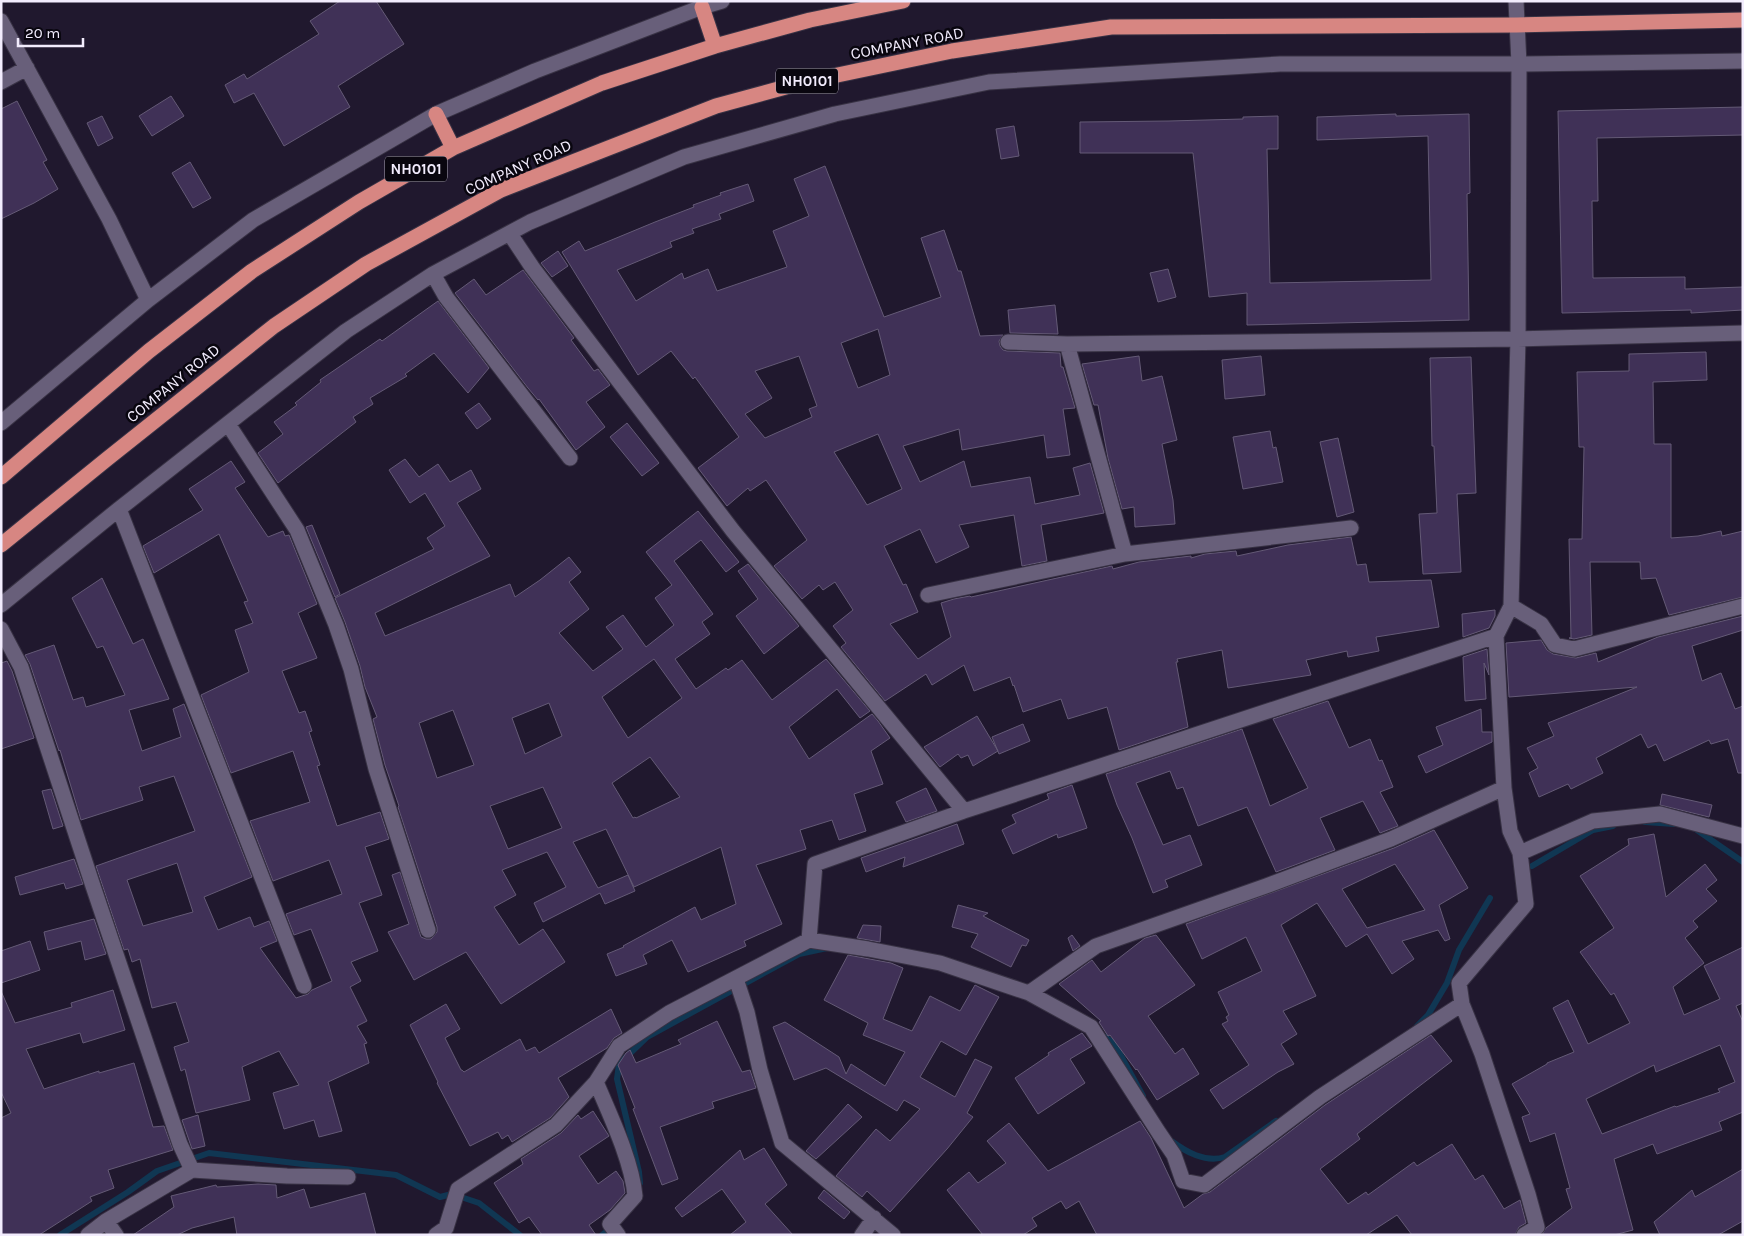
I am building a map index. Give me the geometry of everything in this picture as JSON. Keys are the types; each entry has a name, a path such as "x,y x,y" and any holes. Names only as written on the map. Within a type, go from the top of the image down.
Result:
{"highway":[{"name":"NH0101","path":"1,478 149,351 252,271 359,202 453,148 602,83 714,46 810,20 903,1"},
{"path":"702,7 714,46"},
{"name":"COMPANY ROAD","path":"1,545 274,326 366,264 500,190 716,106 804,82 952,51 1111,28 1517,25 1743,20"},
{"path":"436,114 453,148"}],"street":[{"path":"1,422 148,300 253,220 436,114 535,71 722,1"},
{"path":"1516,1 1519,64 1518,339 1511,606 1496,636 1504,788 1510,831 1520,853 1526,904 1459,983 1462,1004 1482,1054 1537,1227 1524,1235"},
{"path":"1,21 109,219 148,300"},
{"path":"1,605 118,509 346,331 433,274 530,222 684,157 835,114 989,82 1280,64 1519,64 1743,61"},
{"path":"1,82 27,68"},
{"path":"510,234 538,275 733,531 964,811"},
{"path":"433,274 446,297 570,458"},
{"path":"1008,342 1067,344 1518,339 1743,334"},
{"path":"1067,344 1125,554"},
{"path":"228,424 297,530 336,625 351,669 376,769 428,930"},
{"path":"118,509 304,986"},
{"path":"928,595 1125,554 1351,528"},
{"path":"1511,606 1541,624 1555,645 1574,649 1743,606"},
{"path":"1,629 21,667 92,886 180,1144 192,1170"},
{"path":"809,940 816,864 964,811 1496,636"},
{"path":"1029,993 1096,946 1391,840 1504,788"},
{"path":"1520,853 1593,821 1660,814 1743,836"},
{"path":"444,1233 458,1189 556,1125 596,1082 619,1046 669,1013 809,940 940,963 1029,993 1091,1026 1174,1155 1183,1181 1204,1185 1320,1097 1462,1004"},
{"path":"736,979 747,1012 760,1070 782,1143 893,1235"},
{"path":"596,1082 634,1183 635,1196 614,1229"},
{"path":"88,1235 106,1221 192,1170 287,1176 348,1177"},
{"path":"862,1235 874,1218"},
{"path":"106,1221 116,1235"}],"building":[{"path":"340,1 376,1 404,44 338,86 350,107 284,146 254,93 234,103 225,85 244,74 247,79 319,34 310,21"},
{"path":"171,96 184,116 152,136 139,116"},
{"path":"17,101 47,160 43,162 58,189 1,219 1,109"},
{"path":"1743,107 1743,135 1597,138 1598,201 1592,201 1593,278 1685,277 1685,289 1743,287 1743,310 1691,313 1691,310 1562,313 1558,111"},
{"path":"1396,114 1396,116 1469,114 1470,193 1467,194 1469,320 1247,325 1247,293 1209,297 1193,153 1080,153 1080,122 1243,119 1243,117 1278,116 1278,149 1267,149 1270,283 1431,280 1428,136 1317,140 1317,117"},
{"path":"102,116 113,138 98,146 87,123"},
{"path":"1014,126 1019,156 1001,159 996,129"},
{"path":"190,162 211,198 193,208 172,173"},
{"path":"825,166 884,317 941,297 921,238 944,230 958,271 961,271 980,336 1003,335 999,341 1000,346 1003,350 1007,351 1060,353 1061,367 1063,367 1075,408 1063,409 1070,455 1047,458 1044,435 962,450 959,429 903,446 920,482 964,461 971,487 1030,477 1035,504 1080,495 1073,468 1090,463 1104,513 1041,525 1047,561 1022,566 1014,515 959,525 969,547 936,563 920,529 884,546 903,585 906,584 918,612 890,624 918,659 951,637 941,603 954,599 971,597 1112,566 1113,569 1139,562 1191,556 1191,558 1205,554 1236,551 1237,556 1288,545 1351,537 1357,565 1366,564 1369,582 1431,580 1439,627 1376,637 1379,651 1348,657 1347,651 1306,660 1311,675 1228,688 1222,650 1177,659 1188,727 1119,750 1107,707 1068,719 1061,699 1023,712 1010,677 974,691 964,665 932,685 926,674 885,701 841,647 846,643 833,626 853,610 835,582 823,590 819,585 802,599 774,566 807,540 766,480 750,491 748,488 727,506 698,468 739,437 695,377 693,379 671,351 638,375 562,252 579,241 585,251 694,207 693,205 721,195 720,193 748,184 754,201 719,214 721,219 692,229 694,233 670,242 672,247 617,270 636,301 682,273 684,279 708,269 717,291 787,267 773,231 809,216 794,179","holes":["878,329 890,375 858,388 841,343","799,356 817,406 809,409 812,417 765,438 745,414 772,398 755,371","878,434 902,489 867,505 834,452"]},
{"path":"558,251 568,266 552,277 541,263"},
{"path":"1168,269 1176,297 1158,302 1150,273"},
{"path":"523,270 574,338 571,340 594,371 598,369 610,385 586,402 605,427 576,450 539,399 528,388 455,293 474,279 486,295"},
{"path":"438,301 489,368 468,393 434,353 405,374 407,376 370,398 373,404 353,417 356,422 278,483 258,453 283,434 274,422 297,405 295,403 321,382 320,380 380,339 382,341"},
{"path":"1055,305 1058,334 1010,333 1008,310"},
{"path":"1706,352 1707,380 1653,382 1654,444 1671,444 1671,538 1698,536 1721,531 1722,536 1743,531 1743,597 1669,615 1656,578 1641,579 1640,562 1590,562 1592,635 1574,639 1569,638 1571,638 1569,539 1582,539 1584,447 1579,447 1577,372 1629,371 1629,354"},
{"path":"1139,356 1142,381 1162,376 1177,440 1162,444 1173,500 1175,524 1135,527 1134,507 1122,509 1108,458 1098,405 1094,405 1082,364"},
{"path":"1261,356 1265,395 1225,399 1222,360"},
{"path":"1471,357 1476,493 1457,494 1461,572 1423,574 1419,514 1437,513 1434,446 1432,446 1430,358"},
{"path":"479,403 491,419 477,429 465,413"},
{"path":"627,423 659,463 642,476 610,437"},
{"path":"1270,431 1273,448 1276,447 1283,482 1243,489 1233,437"},
{"path":"1338,438 1354,512 1337,517 1320,442"},
{"path":"405,459 419,477 438,464 450,482 471,470 481,489 457,503 490,556 375,613 385,636 510,584 515,597 569,557 581,572 569,582 589,609 559,633 593,671 623,649 606,627 623,615 646,647 674,625 655,598 672,585 646,552 698,511 739,562 726,572 701,540 674,561 713,614 702,622 710,634 675,659 696,689 726,668 728,670 742,660 772,700 826,659 870,711 860,718 837,689 789,727 809,759 872,714 890,738 871,751 883,784 854,794 866,831 839,840 832,820 800,830 806,849 756,865 782,924 744,941 746,946 688,972 672,940 643,955 647,964 616,976 607,954 624,947 695,907 701,920 736,904 721,847 634,887 606,829 573,842 598,888 628,875 635,891 605,904 600,893 543,922 534,903 566,887 547,852 502,870 516,895 494,907 519,945 543,929 565,962 501,1004 466,952 414,980 388,932 409,924 392,875 400,872 421,937 431,939 437,932 437,927 385,765 373,719 377,717 335,598 434,549 427,538 445,526 425,493 410,503 389,470","holes":["654,659 682,698 628,738 602,697","549,703 562,736 525,754 512,718","453,710 474,765 437,778 419,723","650,757 680,797 633,818 612,783","543,787 562,828 508,849 490,806"]},
{"path":"231,461 245,482 235,488 268,537 283,531 285,536 289,535 317,604 298,613 317,658 282,671 299,713 305,711 312,731 309,732 320,765 317,766 337,826 380,812 389,839 365,847 382,895 359,903 378,951 351,962 361,981 350,987 367,1021 357,1026 367,1043 364,1044 369,1063 328,1082 342,1131 319,1137 314,1120 284,1129 273,1093 299,1085 279,1051 242,1067 250,1100 196,1113 185,1069 181,1071 174,1047 189,1042 176,1002 152,1008 140,959 132,962 128,949 124,950 96,866 195,831 174,776 139,787 143,800 81,820 60,750 30,664 25,655 54,645 73,700 83,697 86,707 125,695 103,646 97,648 72,598 102,578 133,644 143,639 169,699 129,710 142,751 181,737 173,709 184,704 252,877 204,897 218,930 250,917 254,927 269,921 277,941 260,948 296,998 308,994 312,990 332,981 311,929 294,935 286,914 342,894 329,860 273,881 250,821 310,802 293,751 231,773 201,695 249,672 235,630 253,623 244,602 248,601 219,534 154,573 143,546 203,510 189,489","holes":["177,863 193,912 143,926 127,880"]},
{"path":"312,525 340,594 335,597 306,527"},
{"path":"748,564 799,626 764,654 736,616 758,599 738,571"},
{"path":"1495,610 1495,616 1489,628 1463,637 1462,614"},
{"path":"1743,616 1743,630 1692,646 1702,681 1721,673 1735,709 1743,706 1743,773 1738,773 1728,739 1711,744 1709,740 1664,761 1656,744 1648,748 1641,734 1596,758 1603,773 1571,789 1568,784 1539,797 1529,773 1538,768 1527,748 1554,736 1548,723 1637,687 1509,697 1506,643 1541,640 1547,650 1553,654 1576,658 1596,653 1598,662 1658,637"},
{"path":"1487,649 1489,675 1484,663 1486,699 1465,701 1463,657"},
{"path":"7,661 34,738 1,749 1,663"},
{"path":"1328,701 1349,748 1370,739 1379,761 1382,760 1393,787 1380,792 1398,826 1380,833 1363,801 1320,818 1335,850 1276,872 1247,807 1198,826 1183,787 1177,789 1170,771 1136,783 1163,845 1190,835 1202,865 1165,880 1168,887 1153,893 1106,774 1242,729 1270,806 1308,788 1273,719"},
{"path":"1481,709 1482,732 1492,732 1492,742 1426,773 1418,756 1443,745 1436,727"},
{"path":"977,716 998,751 973,766 968,755 961,758 958,754 940,767 924,747"},
{"path":"1023,724 1030,741 999,754 992,737"},
{"path":"1072,785 1087,828 1058,838 1057,834 1013,854 1002,830 1016,823 1012,815 1049,799 1047,794"},
{"path":"926,788 937,811 906,822 896,802"},
{"path":"51,789 63,826 53,829 42,791"},
{"path":"1662,794 1712,805 1709,817 1660,805"},
{"path":"957,824 964,844 903,867 905,857 866,872 861,858"},
{"path":"1434,830 1468,888 1439,905 1450,939 1445,941 1438,930 1402,941 1414,959 1392,974 1367,934 1346,947 1317,903 1281,925 1316,996 1283,1011 1297,1034 1281,1044 1294,1064 1278,1072 1223,1109 1210,1090 1249,1065 1222,1024 1228,1021 1226,1017 1229,1015 1218,992 1262,971 1246,937 1202,959 1186,924 1394,848","holes":["1395,864 1425,910 1367,928 1342,889"]},
{"path":"1654,834 1666,897 1705,864 1717,880 1706,889 1717,901 1693,921 1698,927 1685,938 1704,963 1673,987 1684,1015 1720,999 1704,966 1743,947 1743,1003 1736,1006 1743,1022 1743,1112 1719,1122 1722,1130 1657,1154 1653,1144 1614,1159 1633,1230 1614,1235 1542,1235 1546,1228 1572,1208 1566,1189 1570,1188 1555,1133 1530,1142 1522,1117 1530,1114 1512,1084 1547,1063 1574,1052 1553,1008 1568,1000 1588,1044 1630,1023 1614,993 1611,995 1580,952 1614,928 1580,876 1629,845 1628,839","holes":["1720,1045 1735,1082 1718,1089 1720,1092 1675,1106 1602,1134 1586,1099 1654,1065 1656,1072"]},
{"path":"74,859 83,884 66,889 64,883 20,895 15,877"},
{"path":"958,905 988,913 983,916 1029,940 1026,946 1022,945 1011,967 971,947 978,934 952,927"},
{"path":"94,919 106,954 85,960 81,941 48,950 44,932"},
{"path":"863,925 881,926 880,942 857,938"},
{"path":"1072,935 1080,946 1073,951 1068,938"},
{"path":"1156,935 1195,985 1148,1016 1175,1054 1183,1048 1199,1074 1157,1100 1137,1069 1110,1035 1108,1036 1099,1022 1101,1021 1059,984 1092,960 1101,972 1145,938"},
{"path":"30,941 40,970 1,983 1,951"},
{"path":"848,955 891,963 903,968 883,1019 912,1031 930,996 960,1011 975,985 999,997 966,1055 941,1041 920,1077 955,1097 975,1059 992,1067 967,1113 973,1117 890,1212 867,1191 862,1197 836,1176 876,1129 890,1141 920,1109 904,1100 897,1111 826,1068 794,1080 773,1027 785,1022 839,1057 846,1074 851,1064 885,1086 905,1052 863,1035 868,1023 824,1000"},
{"path":"113,990 125,1030 83,1043 80,1033 26,1049 44,1089 99,1071 99,1073 134,1063 153,1127 164,1126 173,1150 108,1170 114,1188 90,1197 92,1201 39,1235 1,1235 1,1118 11,1113 1,1092 1,991 15,1023 72,1007 71,1003"},
{"path":"446,1004 460,1029 445,1038 461,1070 464,1072 520,1039 526,1051 535,1047 539,1053 611,1009 622,1033 614,1038 607,1048 558,1078 569,1097 550,1118 512,1142 508,1135 502,1139 498,1132 470,1146 437,1083 410,1025"},
{"path":"717,1021 742,1072 750,1070 756,1088 712,1102 714,1108 660,1127 678,1179 662,1185 618,1065 630,1050 636,1063 681,1044 678,1040"},
{"path":"1082,1033 1092,1046 1070,1059 1085,1083 1038,1114 1015,1078 1049,1055 1048,1053"},
{"path":"1431,1035 1452,1061 1357,1134 1360,1139 1320,1169 1348,1204 1366,1192 1368,1195 1414,1162 1417,1166 1452,1144 1475,1180 1483,1175 1504,1209 1520,1200 1526,1223 1519,1227 1515,1235 1412,1235 1397,1215 1366,1235 1097,1235 1079,1201 1066,1209 1061,1201 1032,1218 1037,1226 1023,1235 983,1235 947,1190 969,1172 978,1183 1006,1163 987,1141 1009,1123 1048,1171 1140,1121 1151,1138 1184,1208 1203,1194 1210,1192 1325,1105"},
{"path":"848,1104 862,1117 816,1159 806,1151"},
{"path":"593,1111 609,1136 579,1156 598,1184 616,1171 623,1181 625,1193 610,1210 589,1225 596,1235 542,1235 529,1217 519,1223 494,1183 523,1164 521,1159 561,1133 578,1115 581,1119"},
{"path":"198,1115 205,1146 192,1149 182,1120"},
{"path":"764,1148 787,1185 765,1204 793,1235 730,1235 746,1222 722,1189 682,1217 675,1208 740,1150 744,1160"},
{"path":"1743,1169 1743,1221 1718,1235 1660,1235 1654,1222 1692,1190 1695,1197"},
{"path":"258,1184 276,1185 277,1198 304,1189 310,1208 365,1193 376,1235 237,1235 234,1217 192,1228 177,1235 133,1235 174,1207 171,1196 216,1185 217,1187"},
{"path":"824,1190 850,1212 844,1219 818,1198"}],"waterway":[{"path":"1645,822 1674,824"},
{"path":"1532,866 1593,830 1613,826"},
{"path":"1694,828 1743,862"},
{"path":"1417,1026 1428,1015 1447,983 1459,950 1490,898"},
{"path":"640,1183 617,1079 619,1064 647,1037 799,954 827,948"},
{"path":"1102,1035 1114,1043 1143,1096"},
{"path":"1170,1140 1196,1155 1210,1159 1225,1157 1276,1121"},
{"path":"60,1235 128,1192 157,1171 209,1153 396,1175 440,1197 452,1194 479,1203 520,1235"},
{"path":"602,1235 613,1226"}]}
